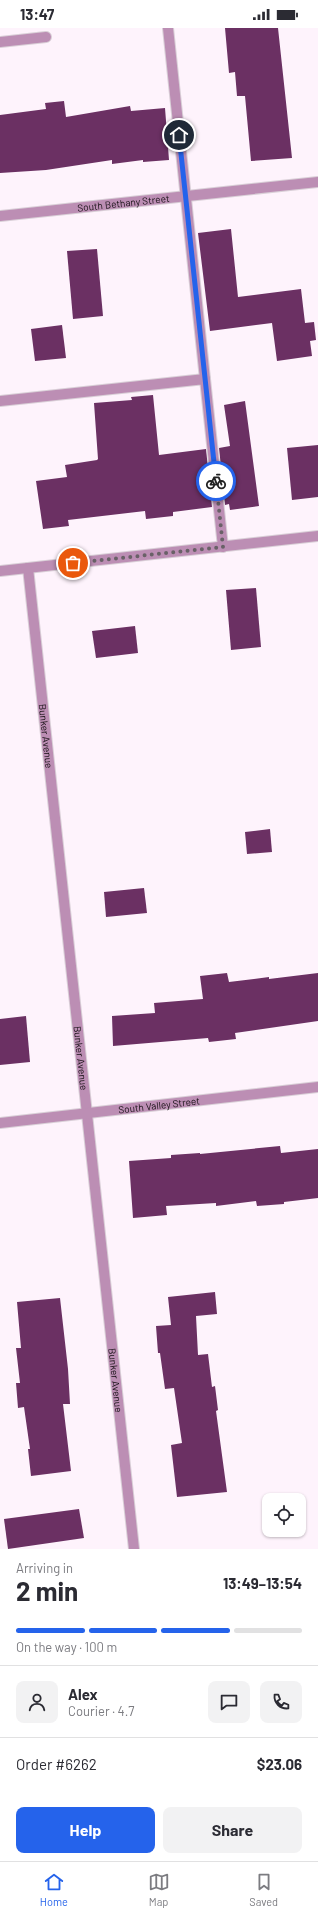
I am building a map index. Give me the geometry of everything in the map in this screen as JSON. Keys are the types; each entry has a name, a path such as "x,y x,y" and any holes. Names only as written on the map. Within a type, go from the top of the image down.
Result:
{"street":[{"path":"168,28 223,547"},
{"path":"0,42 46,37"},
{"name":"South Bethany Street","path":"0,216 318,182"},
{"path":"0,401 206,379"},
{"path":"0,571 318,536"},
{"name":"Bunker Avenue","path":"28,568 134,1549"},
{"name":"South Valley Street","path":"0,1123 318,1087"}],"building":[{"path":"225,28 278,28 292,158 251,161 245,96 237,96 235,72 229,73"},
{"path":"64,101 66,117 130,106 131,111 165,108 169,160 143,162 143,160 112,164 112,160 46,170 0,173 0,115 46,109 45,103"},
{"path":"231,229 238,297 301,289 305,323 314,322 316,340 310,341 312,356 277,361 272,323 210,331 198,233"},
{"path":"97,249 103,316 73,319 67,251"},
{"path":"62,325 66,358 35,361 31,329"},
{"path":"153,395 159,455 206,449 212,507 173,512 173,516 146,519 145,511 68,520 69,526 43,529 36,481 67,477 65,465 98,459 94,403 132,400 131,397"},
{"path":"245,401 259,506 230,510 229,504 225,505 219,448 230,446 224,405"},
{"path":"318,445 318,497 292,500 287,448"},
{"path":"256,588 261,647 231,650 226,590"},
{"path":"135,626 138,653 96,658 92,631"},
{"path":"270,829 272,852 247,854 245,832"},
{"path":"144,888 147,913 106,917 104,892"},
{"path":"227,973 229,982 318,973 318,1021 235,1033 236,1039 209,1042 208,1038 113,1046 112,1016 155,1013 154,1003 203,999 200,976"},
{"path":"26,1016 30,1062 0,1065 0,1019"},
{"path":"280,1146 281,1153 318,1149 318,1198 284,1202 284,1204 257,1206 256,1201 216,1206 216,1203 166,1206 167,1215 133,1218 129,1161 171,1158 171,1155 200,1154"},
{"path":"215,1292 217,1314 196,1316 198,1355 208,1354 212,1387 215,1386 218,1410 216,1411 227,1492 177,1497 171,1445 182,1443 174,1388 165,1389 160,1353 158,1353 156,1326 171,1325 168,1297"},
{"path":"60,1298 68,1369 70,1404 63,1404 71,1471 31,1476 28,1449 30,1449 24,1407 18,1408 16,1383 20,1383 16,1348 21,1348 17,1302"},
{"path":"79,1509 84,1538 8,1549 4,1519"}],"way so far":[{"path":"73,563 223,547 216,481"}],"route":[{"path":"179,135 216,481"}]}
